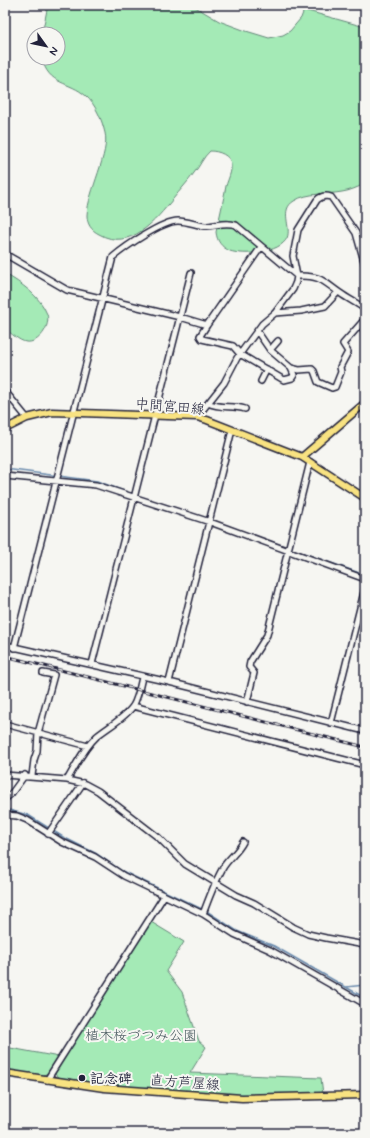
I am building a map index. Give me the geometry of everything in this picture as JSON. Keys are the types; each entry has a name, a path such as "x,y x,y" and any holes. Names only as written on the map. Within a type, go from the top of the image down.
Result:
{"main road":[{"path":"302,457 365,403"},
{"name":"中間宮田線","path":"5,429 27,418 52,412 197,417 302,457 365,498"},
{"name":"直方芦屋線","path":"5,1073 124,1090 242,1098 365,1096"}],"street":[{"path":"197,417 228,378 240,354 262,324 275,314 293,289 297,276 293,256 298,230 316,200 321,197 331,197 347,218 356,233 365,265"},
{"path":"14,648 113,257 126,246 150,232 176,221 205,226 229,222 236,225 297,276 307,275 321,279 365,309"},
{"path":"261,247 200,336 202,340 233,346 240,354 268,369 284,380 292,378 294,375 292,368"},
{"path":"5,254 68,290 207,325"},
{"path":"92,664 150,430 156,415 191,273"},
{"path":"275,314 325,306 338,292"},
{"path":"257,331 270,350 292,368 299,370 312,369 318,382 332,388 335,387 340,372 340,367 348,352 343,344 365,319"},
{"path":"270,350 278,341"},
{"path":"261,381 268,369"},
{"path":"5,391 27,418"},
{"path":"208,403 218,407 237,407 245,409"},
{"path":"169,682 189,597 210,522 232,430"},
{"path":"247,702 254,673 249,667 250,662 267,635 310,462"},
{"path":"5,476 96,485 210,522 365,579"},
{"path":"331,723 365,588"},
{"path":"5,645 169,682 365,731"},
{"path":"32,776 37,751 38,733 54,676 43,673"},
{"path":"67,780 79,759 96,737 133,706 142,677"},
{"path":"133,706 365,765"},
{"path":"5,724 88,746"},
{"path":"5,775 32,776 83,783 98,791 159,838 186,864 236,895 254,903 293,927 308,934 365,945"},
{"path":"5,799 11,794 25,776"},
{"path":"48,834 83,783"},
{"path":"5,815 18,816 27,820 48,834 95,858 124,876 203,914 234,934 270,950 365,1004"},
{"path":"203,914 224,866 239,850 243,842"},
{"path":"47,1080 164,896"}],"green space":[{"path":"48,5 192,5 219,21 269,38 283,35 290,31 301,18 304,10 365,27 365,184 354,189 336,193 305,196 294,201 287,209 287,238 277,247 270,250 252,253 230,251 222,246 218,241 216,232 231,168 230,162 224,154 210,151 189,180 159,216 141,231 132,236 121,239 110,239 99,234 90,226 87,215 91,195 102,161 106,141 105,133 98,113 90,100 80,91 54,78 49,74 45,67 66,66 66,26 44,26"},
{"path":"5,274 35,296 44,307 47,314 48,319 46,329 39,337 31,342 18,339 5,329"},
{"name":"植木桜づつみ公園","path":"151,922 184,942 166,971 182,992 199,1041 206,1047 190,1073 321,1078 323,1094 245,1095 126,1087 59,1079 55,1074 56,1070"},
{"name":"植木桜づつみ公園","path":"5,1047 59,1057 46,1074 40,1076 5,1070"}],"waterway":[{"path":"5,469 97,481 140,497"},
{"path":"300,552 365,575"},
{"path":"5,809 28,815 63,837 97,854 122,871 208,912 237,931 274,946 365,998"},
{"path":"346,987 365,985"}],"railway":[{"path":"5,656 365,747"}],"place":[{"name":"記念碑","path":"82,1078"}]}
